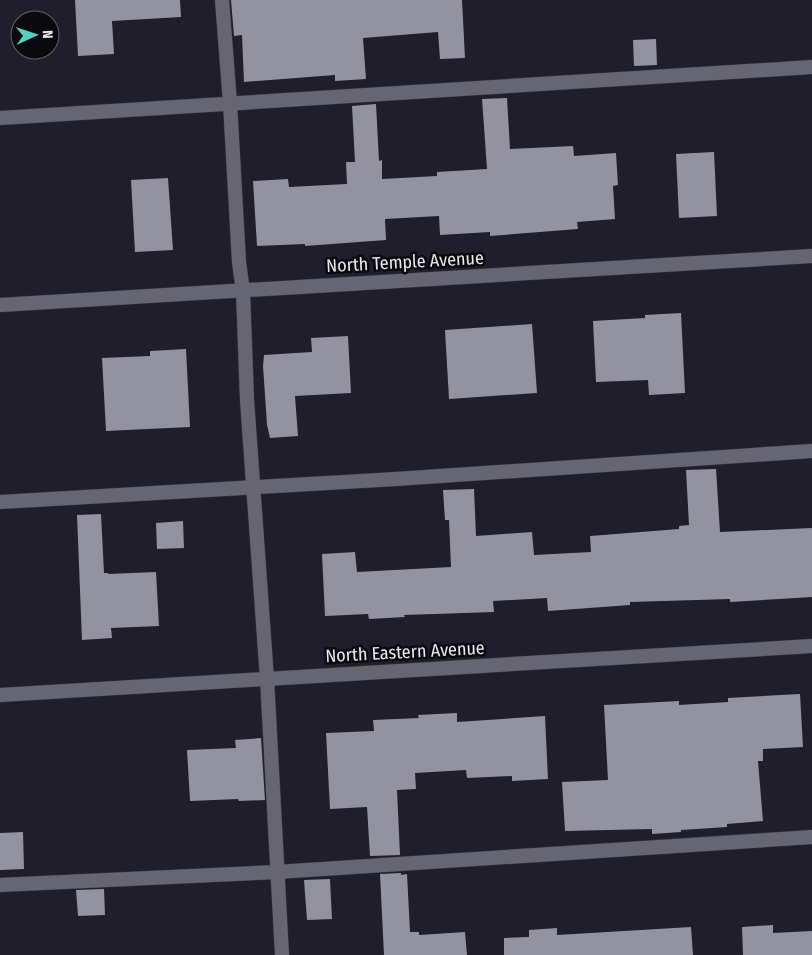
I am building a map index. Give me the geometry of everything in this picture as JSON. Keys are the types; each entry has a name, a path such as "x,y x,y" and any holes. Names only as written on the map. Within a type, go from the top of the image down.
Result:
{"street":[{"path":"222,0 239,262 243,291 247,400 267,679 282,955"},
{"path":"0,118 812,67"},
{"name":"North Temple Avenue","path":"0,305 812,256"},
{"path":"0,502 253,488 812,451"},
{"name":"North Eastern Avenue","path":"0,695 812,646"},
{"path":"0,886 278,872 812,837"}],"building":[{"path":"75,0 180,0 181,17 112,21 114,54 78,56"},
{"path":"231,0 462,0 465,58 440,59 438,32 363,38 366,79 335,81 335,75 244,82 242,35 234,36"},
{"path":"656,39 657,65 634,66 633,40"},
{"path":"507,98 510,149 573,146 574,156 616,153 618,185 613,186 615,219 577,222 578,229 490,236 490,232 440,235 439,216 385,219 386,240 305,246 305,244 257,246 253,181 288,179 289,187 347,184 346,162 355,162 352,106 376,104 379,161 382,160 382,179 437,176 437,172 487,169 482,99"},
{"path":"714,152 717,216 679,218 676,154"},
{"path":"168,178 173,250 135,252 131,180"},
{"path":"681,313 685,393 649,395 648,380 596,382 593,321 645,318 645,315"},
{"path":"532,324 537,393 449,399 445,330"},
{"path":"348,336 351,393 295,396 298,436 270,438 267,425 264,355 312,352 311,338"},
{"path":"186,349 190,427 106,431 102,358 150,356 150,351"},
{"path":"716,469 720,532 812,528 812,597 730,602 730,599 630,602 630,605 548,611 547,598 493,601 494,612 404,615 405,617 369,619 368,614 325,616 322,554 355,552 357,572 451,567 449,520 445,520 443,490 474,489 476,536 532,532 534,555 591,552 590,536 679,529 679,526 689,525 686,470"},
{"path":"101,514 104,573 156,572 159,626 111,628 112,638 82,640 77,515"},
{"path":"183,521 184,548 157,549 156,523"},
{"path":"800,694 803,747 763,749 763,761 758,761 763,821 727,824 727,827 652,834 652,829 565,831 562,782 608,780 604,705 679,701 679,705 728,702 728,698"},
{"path":"457,713 457,722 545,716 548,779 512,781 512,776 467,778 466,770 415,773 416,789 397,790 400,855 370,856 367,807 330,809 326,733 374,731 373,720 419,718 418,715"},
{"path":"261,738 265,800 190,801 187,750 236,748 235,740"},
{"path":"23,832 24,869 0,870 0,833"},
{"path":"401,873 401,875 407,874 410,932 419,932 419,935 465,932 467,955 384,955 380,874"},
{"path":"330,879 332,919 307,920 304,880"},
{"path":"104,889 105,915 78,916 76,890"},
{"path":"773,925 773,933 812,931 812,955 743,955 742,927"},
{"path":"691,927 693,955 504,955 504,938 529,937 529,930 557,928 557,935"}]}
